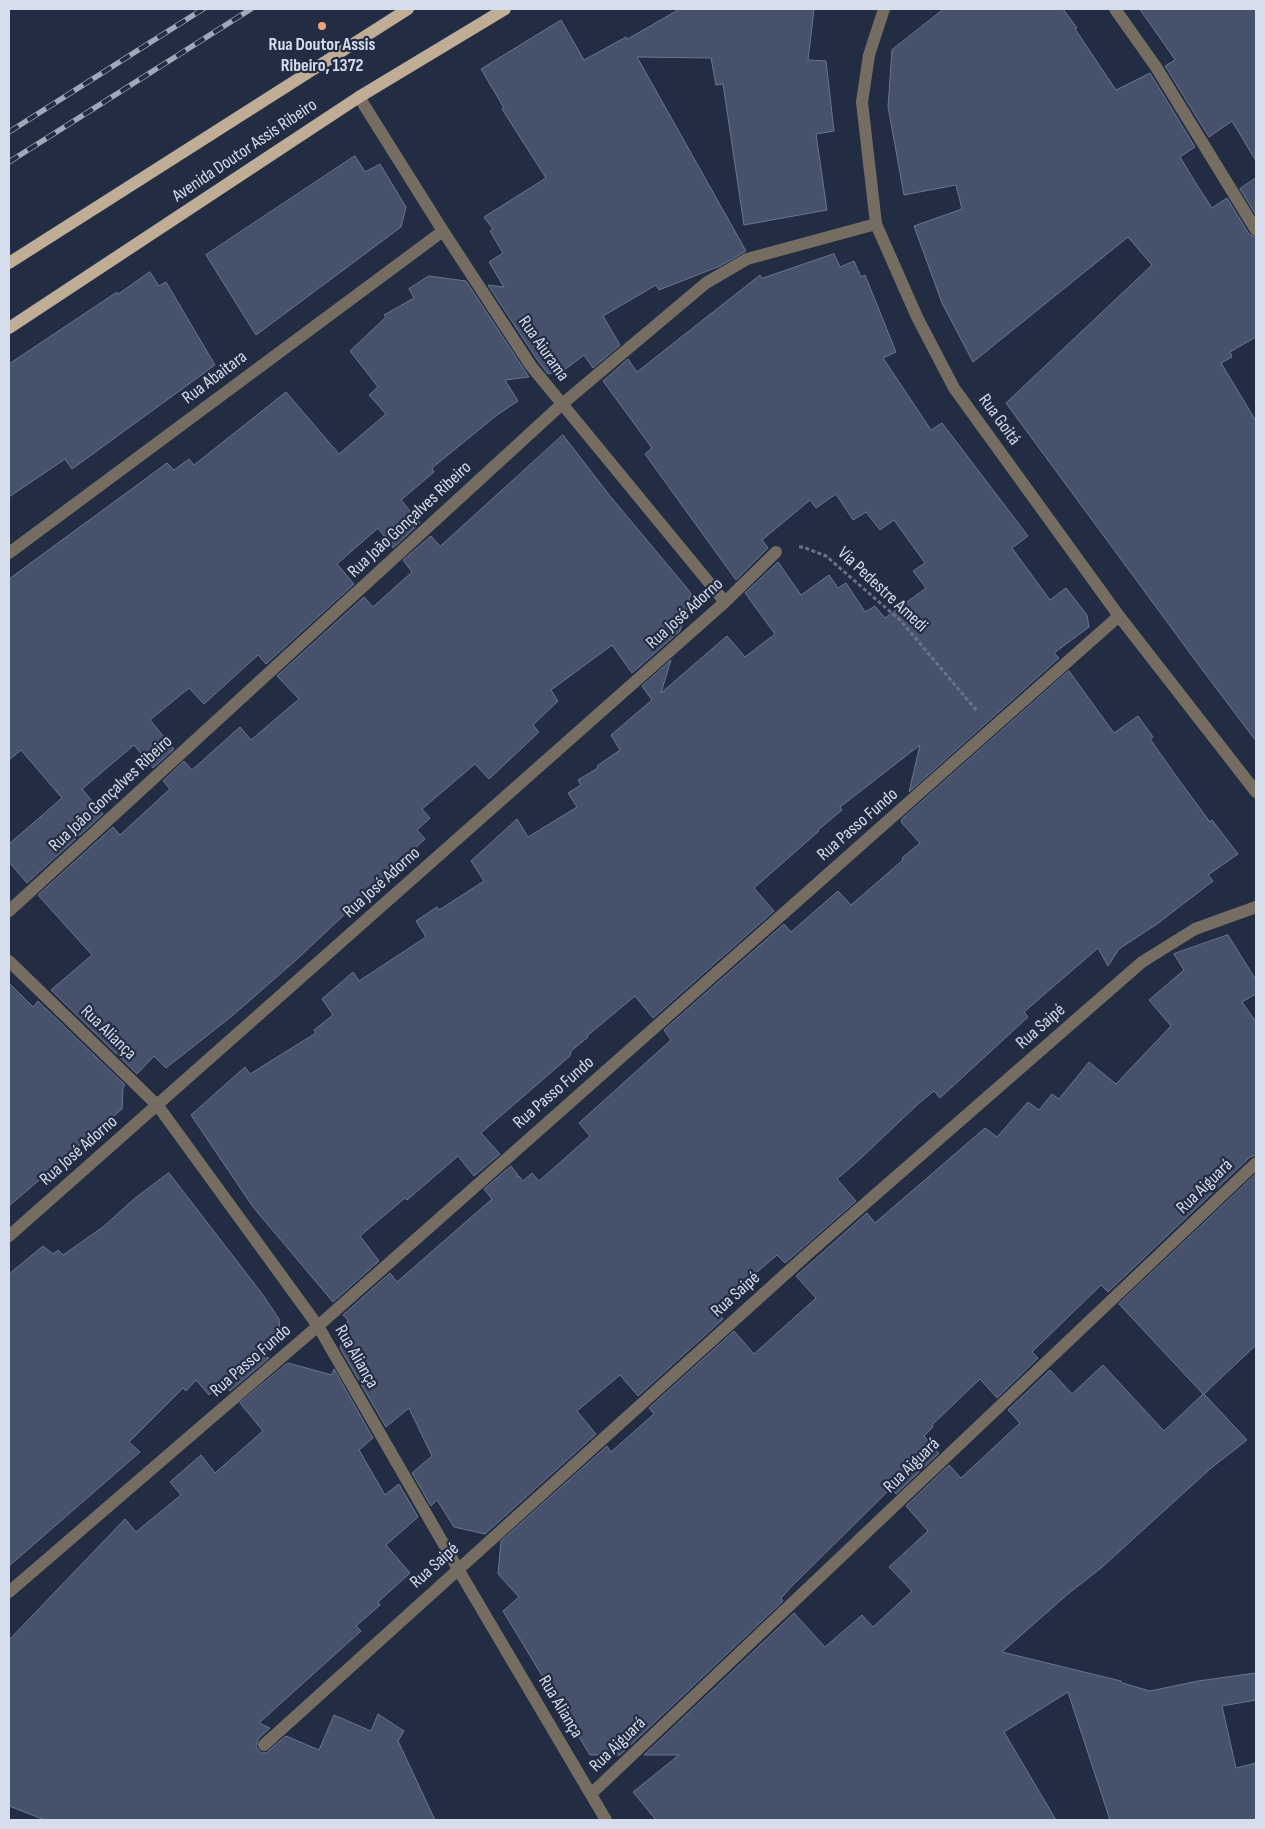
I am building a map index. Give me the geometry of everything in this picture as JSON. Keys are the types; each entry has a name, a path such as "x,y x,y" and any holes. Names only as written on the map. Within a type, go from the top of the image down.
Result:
{"main road":[{"name":"Avenida Doutor Assis Ribeiro","path":"9,263 408,9"},
{"name":"Avenida Doutor Assis Ribeiro","path":"9,328 359,97 505,9"}],"street":[{"name":"Rua Goitá","path":"884,9 868,55 862,102 876,224 917,317 954,388 1119,616 1256,792"},
{"path":"1115,9 1156,67 1256,230"},
{"name":"Rua Aiurama","path":"359,97 531,366 561,405 725,602"},
{"name":"Rua João Gonçalves Ribeiro","path":"9,911 561,405 706,283 747,259 876,224"},
{"name":"Rua Abaitara","path":"9,552 443,231"},
{"name":"Rua José Adorno","path":"9,1236 725,602 776,552"},
{"name":"Rua Passo Fundo","path":"9,1592 318,1326 1119,616"},
{"name":"Rua Saipé","path":"264,1745 812,1250 1142,962 1195,930 1256,907"},
{"name":"Rua Aliança","path":"9,962 158,1106 318,1326 606,1820"},
{"name":"Rua Aiguará","path":"591,1794 1256,1163"}],"path":[{"name":"Via Pedestre Amedi","path":"776,552 803,546 826,556 901,621 992,730"}],"building":[{"path":"680,9 814,9 808,60 826,61 834,131 816,134 827,210 744,225 723,84 716,85 711,58 637,57 746,251 720,266 659,290 656,285 603,316 620,345 593,368 584,355 563,371 548,374 488,285 504,287 489,262 503,253 490,231 493,229 484,217 546,178 502,109 504,108 481,69 561,20 584,60 626,37 627,39"},
{"path":"944,9 1063,9 1116,90 1150,73 1195,147 1180,157 1197,185 1212,208 1227,198 1249,234 1256,238 1256,337 1230,352 1232,357 1221,363 1256,421 1256,741 1006,403 1152,265 1128,237 973,362 942,303 914,226 962,209 956,185 904,195 888,107 892,50"},
{"path":"1140,9 1256,9 1256,161 1232,121 1209,137 1165,66 1175,60"},
{"path":"355,156 365,172 380,164 406,207 401,227 256,335 206,255"},
{"path":"1256,178 1256,215 1240,189"},
{"path":"834,254 840,267 854,261 861,277 865,275 896,352 883,358 931,430 942,423 1028,536 1012,548 1050,600 1066,588 1087,615 1089,627 1054,653 1059,658 909,792 920,745 840,807 842,810 754,888 774,911 653,1018 635,996 587,1036 571,1051 570,1056 481,1133 500,1154 474,1176 458,1156 407,1200 405,1198 360,1236 379,1261 333,1302 253,1207 191,1115 245,1067 250,1074 316,1033 314,1030 333,1015 322,999 353,972 359,981 426,937 416,921 437,907 439,910 484,881 471,861 517,819 528,837 577,807 568,793 581,785 578,780 598,768 597,766 620,750 611,735 652,700 642,686 671,660 661,693 727,636 745,657 775,634 745,593 778,562 801,595 829,575 838,588 846,583 865,612 875,606 885,618 926,588 913,571 925,563 894,520 880,530 866,512 853,520 836,494 816,508 810,500 762,540 768,548 736,580 645,454 652,448 603,381 628,359 637,372 760,275 762,278"},
{"path":"150,272 159,286 166,282 215,365 72,469 65,459 9,497 9,364"},
{"path":"429,276 466,281 529,377 505,380 518,401 497,415 432,468 434,472 401,500 420,523 393,548 378,528 337,564 354,584 266,664 258,655 204,704 189,688 150,720 174,749 153,768 134,745 82,789 103,814 27,883 9,862 9,844 62,798 21,750 9,760 9,579 167,463 174,470 189,459 194,465 286,392 339,454 386,414 369,395 378,387 350,351 386,317 384,315 414,298 409,289"},
{"path":"563,435 610,496 691,593 680,631 632,673 612,645 551,690 558,701 533,725 539,732 489,779 475,764 422,809 430,818 417,830 425,839 295,961 232,1016 166,1068 154,1056 137,1074 51,990 92,955 38,895 113,827 120,835 170,789 163,781 184,761 192,770 240,727 251,740 299,699 277,676 364,597 373,607 412,572 403,560 431,536 440,546"},
{"path":"1069,671 1114,733 1138,716 1153,737 1150,739 1179,780 1210,822 1212,820 1238,854 1208,875 1213,881 1157,924 1119,949 1108,966 1098,948 1024,1012 1028,1017 940,1098 934,1091 918,1104 837,1179 856,1201 785,1263 777,1255 718,1305 714,1309 723,1319 638,1396 620,1375 577,1411 596,1434 485,1534 454,1527 437,1500 431,1506 412,1473 432,1456 409,1408 386,1427 340,1348 348,1320 343,1315 390,1273 397,1282 492,1199 484,1189 511,1166 518,1175 516,1178 519,1176 523,1181 532,1173 539,1181 590,1136 579,1123 671,1040 664,1030 784,924 791,932 838,891 851,905 903,860 902,858 920,843 901,822 902,819"},
{"path":"1228,935 1256,980 1256,994 1242,1002 1256,1022 1256,1155 1250,1157 1108,1292 1101,1285 1032,1352 1038,1358 997,1398 980,1379 932,1425 933,1427 924,1436 939,1453 896,1494 891,1488 792,1586 781,1598 783,1601 620,1755 590,1755 503,1611 519,1597 498,1574 501,1541 607,1446 611,1452 654,1414 649,1408 734,1331 754,1354 816,1298 796,1276 867,1213 875,1223 985,1128 997,1137 1028,1102 1039,1110 1052,1094 1059,1099 1089,1062 1116,1084 1171,1026 1149,1000 1184,970 1174,954"},
{"path":"9,983 33,1007 38,1001 125,1085 123,1088 122,1109 9,1206"},
{"path":"169,1173 263,1295 279,1319 280,1332 263,1356 269,1358 230,1391 223,1383 209,1395 196,1380 186,1391 183,1388 129,1442 140,1452 9,1566 9,1274 43,1246 53,1254 58,1250 63,1255 103,1227 134,1199"},
{"path":"1256,1174 1256,1345 1204,1394 1247,1440 1210,1469 1100,1569 1069,1593 1002,1652 1121,1681 1122,1683 1150,1691 1198,1681 1256,1673 1256,1700 1222,1706 1236,1768 1256,1763 1256,1820 1110,1820 1068,1692 1004,1732 1056,1820 656,1820 633,1792 679,1755 644,1755 794,1613 825,1647 862,1615 873,1627 912,1591 889,1567 928,1531 906,1506 949,1465 961,1478 1020,1423 1008,1410 1050,1370 1072,1394 1103,1365 1164,1431 1203,1394 1119,1304"},
{"path":"288,1363 332,1375 334,1369 373,1438 359,1450 385,1495 399,1484 418,1517 386,1545 410,1573 378,1602 380,1605 356,1626 361,1631 259,1723 270,1728 258,1739 256,1747 261,1753 266,1753 286,1736 319,1750 334,1715 371,1731 378,1714 404,1731 398,1741 435,1820 45,1820 9,1806 9,1640 125,1519 136,1532 181,1495 170,1482 201,1455 215,1473 263,1431 240,1403"}],"railway":[{"path":"9,132 203,9"},
{"path":"9,162 251,9"}],"place":[{"name":"Rua Doutor Assis Ribeiro, 1372","path":"322,26"}]}
